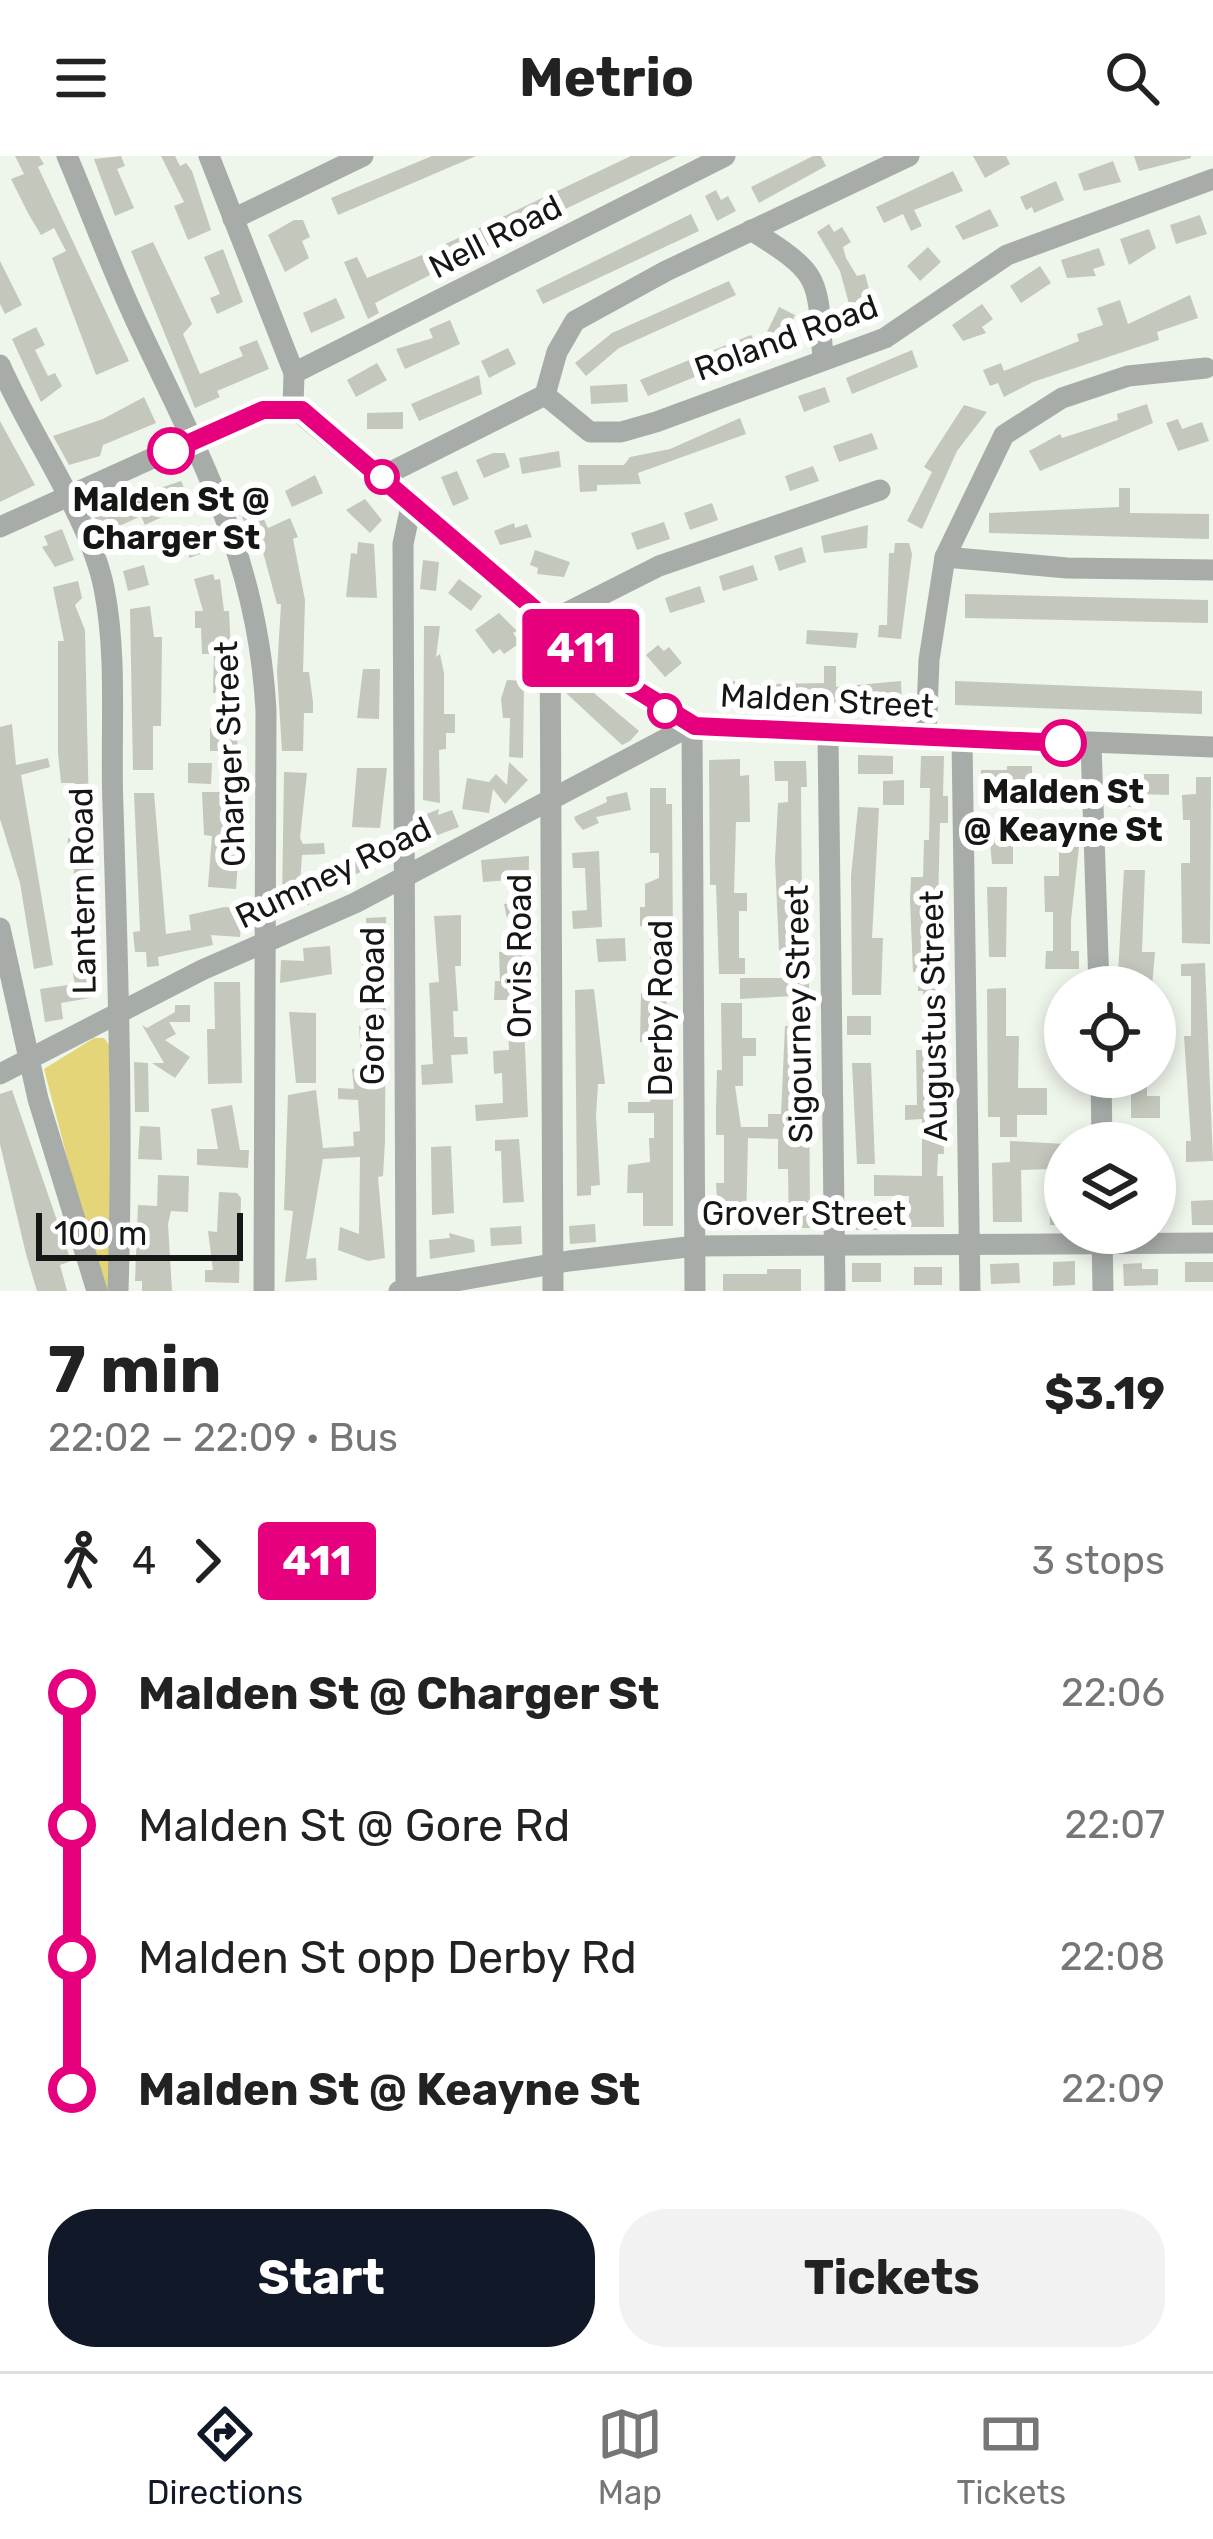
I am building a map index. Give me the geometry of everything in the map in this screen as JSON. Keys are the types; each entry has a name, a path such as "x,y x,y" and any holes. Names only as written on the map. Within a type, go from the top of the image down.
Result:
{"street":[{"name":"Charger Street","path":"67,156 132,313 224,503 256,618 266,710 264,1291"},
{"path":"0,527 263,410 293,407 294,373 208,156"},
{"path":"233,219 363,156"},
{"name":"Nell Road","path":"294,373 725,156"},
{"path":"381,477 544,394 557,352 575,321 751,230 909,156"},
{"name":"Roland Road","path":"544,394 590,432 621,432 902,330 1007,255 1213,179"},
{"path":"751,230 792,256 814,280 823,359"},
{"name":"Lantern Road","path":"0,365 104,589 112,697 123,1129 118,1291"},
{"path":"926,738 929,660 945,556 1004,435 1062,398 1128,376 1205,368"},
{"name":"Malden Street","path":"293,407 645,699 692,725 828,736 1213,748"},
{"path":"550,621 659,566 880,490"},
{"name":"Gore Road","path":"404,1291 404,544 411,506"},
{"path":"945,556 1067,568 1213,570"},
{"name":"Orvis Road","path":"550,621 553,1291"},
{"name":"Rumney Road","path":"0,1074 405,876 692,725"},
{"name":"Derby Road","path":"692,725 695,1291"},
{"name":"Sigourney Street","path":"828,736 835,1291"},
{"name":"Augustus Street","path":"962,740 970,1291"},
{"path":"1091,744 1098,966"},
{"path":"0,928 30,1059 97,1291"},
{"name":"Grover Street","path":"404,1291 553,1264 694,1246 1044,1242"},
{"name":"Grover Street","path":"1176,1242 1213,1243"},
{"path":"1102,1254 1103,1291"}],"shaded area":[{"path":"94,1038 104,1038 109,1045 110,1291 102,1291 44,1069"}],"building":[{"path":"15,156 39,156 44,164 38,167 129,361 96,375 52,258 66,251 54,228 41,235 28,213 11,179 24,174"},
{"path":"121,156 125,166 117,169 134,208 115,216 94,159"},
{"path":"161,156 175,156 180,166 186,163 192,171 211,230 188,240 174,206 184,202"},
{"path":"432,156 476,156 338,215 331,198"},
{"path":"631,156 677,156 445,266 437,248"},
{"path":"821,156 826,166 759,203 751,187"},
{"path":"973,156 1006,156 1010,164 985,178"},
{"path":"1134,156 1191,156 1191,158 1139,171"},
{"path":"1113,161 1121,182 1084,191 1078,174"},
{"path":"953,171 963,191 914,210 922,226 911,231 903,214 884,223 876,207"},
{"path":"1056,181 1064,200 1034,213 1032,207 1026,210 1020,197"},
{"path":"716,190 721,200 728,196 736,211 717,221 705,196"},
{"path":"990,209 999,226 963,240 955,226"},
{"path":"691,214 699,231 543,304 536,290"},
{"path":"1200,215 1207,234 1176,244 1170,225"},
{"path":"303,220 310,237 302,241 309,258 285,272 268,235"},
{"path":"829,224 834,232 842,227 851,242 843,247 857,276 865,274 873,304 867,305 870,317 854,322 840,271 817,232"},
{"path":"1149,229 1156,248 1129,265 1120,239"},
{"path":"153,242 192,324 183,334 200,374 243,356 239,347 257,340 269,369 217,391 220,397 195,408 131,251"},
{"path":"928,247 941,262 920,281 907,266"},
{"path":"1099,248 1105,265 1093,269 1096,276 1067,278 1061,260"},
{"path":"223,249 243,302 217,314 210,298 220,294 204,257"},
{"path":"422,255 430,275 375,303 379,313 368,319 344,262 357,257 367,278"},
{"path":"0,261 22,305 5,314 0,304"},
{"path":"1040,266 1051,283 1021,303 1010,286"},
{"path":"729,281 736,295 619,348 586,376 575,363 612,333"},
{"path":"1190,295 1198,318 1157,332 1159,340 1033,382 1004,397 998,383 990,386 983,370 1001,363 1004,371 1079,341 1077,334 1103,325 1097,308 1120,300 1128,324"},
{"path":"336,298 345,318 311,333 303,313"},
{"path":"982,304 993,319 982,327 986,333 963,341 952,325"},
{"path":"779,307 795,315 783,340 767,332"},
{"path":"450,320 460,344 405,369 396,349 433,338 429,329"},
{"path":"36,327 45,345 35,350 48,376 55,373 62,386 41,402 12,339"},
{"path":"751,335 759,351 648,396 640,380"},
{"path":"508,348 516,364 489,378 481,361"},
{"path":"912,350 918,367 852,394 846,378"},
{"path":"377,363 387,380 356,397 347,380"},
{"path":"479,375 482,394 419,421 411,404"},
{"path":"627,384 628,402 591,404 590,386"},
{"path":"825,387 830,402 804,412 798,396"},
{"path":"144,397 156,423 103,445 100,456 69,465 53,436 103,419"},
{"path":"1147,404 1153,423 1040,471 1029,451 1060,434 1062,438 1118,420 1117,414"},
{"path":"964,405 987,412 957,451 922,529 907,521 932,472 924,467"},
{"path":"403,412 403,429 367,429 367,413"},
{"path":"740,418 746,434 638,473 641,484 597,485 597,491 580,492 578,465 624,465 630,457 670,449"},
{"path":"1178,419 1182,429 1202,422 1209,441 1178,451 1166,423"},
{"path":"0,421 35,485 0,502"},
{"path":"872,433 878,449 839,462 833,446"},
{"path":"559,451 561,467 522,474 519,458"},
{"path":"505,453 510,467 484,478 476,460"},
{"path":"813,466 819,481 790,491 785,476"},
{"path":"457,471 469,499 453,506 441,477"},
{"path":"315,475 323,493 292,507 285,491"},
{"path":"181,481 191,503 145,525 141,516 102,534 92,511"},
{"path":"1119,488 1130,488 1130,513 1209,514 1209,539 989,533 989,513 1119,507"},
{"path":"365,499 382,520 370,533 346,510"},
{"path":"712,503 718,520 690,530 684,513"},
{"path":"259,509 268,528 290,518 298,537 293,539 305,600 303,672 309,672 313,702 313,713 304,713 303,751 282,751 277,672 281,604 277,604 260,541 254,543 242,517"},
{"path":"664,522 670,539 637,550 631,533"},
{"path":"514,523 515,528 527,524 532,537 500,545 494,531"},
{"path":"868,525 867,548 824,553 821,536"},
{"path":"209,527 209,551 189,558 188,528"},
{"path":"62,529 74,560 55,567 42,547 48,545 44,536"},
{"path":"358,542 374,544 377,598 346,597 351,553 357,554"},
{"path":"895,543 909,543 912,554 901,639 878,637 879,625 887,625 889,553 894,553"},
{"path":"802,547 806,562 779,571 774,556"},
{"path":"535,550 570,562 564,577 537,574 538,568 530,565"},
{"path":"423,560 439,562 436,591 420,589"},
{"path":"144,565 149,585 128,591 123,571"},
{"path":"753,565 758,580 723,591 719,576"},
{"path":"213,574 215,580 220,579 224,611 229,611 233,693 213,693 214,654 202,654 201,628 195,628 195,611 203,611 194,579"},
{"path":"459,579 482,596 471,611 448,593"},
{"path":"78,581 82,598 75,605 85,630 89,814 75,815 75,783 61,783 58,753 58,641 64,641 53,587"},
{"path":"700,586 705,602 670,613 665,598"},
{"path":"965,594 1208,600 1208,623 965,618"},
{"path":"150,606 154,637 162,637 161,726 153,726 153,770 133,770 130,609"},
{"path":"626,607 642,642 627,649 612,614"},
{"path":"499,613 517,631 513,633 520,643 504,654 500,649 493,654 475,630"},
{"path":"424,626 440,626 436,657 440,654 444,673 444,714 455,714 455,733 446,733 446,749 439,750 440,803 423,800"},
{"path":"807,630 858,633 856,648 806,644"},
{"path":"658,645 664,651 669,647 682,663 665,677 646,655"},
{"path":"824,666 836,666 836,687 901,681 902,705 773,706 773,684 824,683"},
{"path":"363,669 380,669 379,719 357,718"},
{"path":"579,672 598,688 594,693 639,731 630,741 622,745 565,692"},
{"path":"507,680 524,681 523,758 509,757 510,718 503,718 501,699"},
{"path":"733,681 759,691 753,708 727,699"},
{"path":"955,681 1202,691 1202,714 955,705"},
{"path":"12,724 16,765 48,758 50,767 21,775 53,965 34,969 20,883 0,819 0,727"},
{"path":"210,728 238,729 237,751 210,751"},
{"path":"858,755 893,756 893,774 858,774"},
{"path":"921,756 944,756 943,796 948,796 948,823 940,823 937,945 944,1154 938,1154 937,1176 943,1176 944,1227 909,1227 909,1196 874,1196 874,1175 922,1176 922,1119 905,1120 905,1105 917,1105 916,1050 923,1050 923,991 918,991 918,972 913,972 910,900 911,877 923,877 924,840 929,840 930,788 920,788"},
{"path":"740,759 740,776 749,775 750,822 736,822 734,893 747,893 747,911 739,911 739,958 745,958 745,974 719,974 716,885 710,885 709,760"},
{"path":"774,761 806,761 807,787 801,787 802,915 809,915 809,995 740,999 740,978 788,978 787,950 779,950 775,860 778,803 788,802 788,781 775,781"},
{"path":"509,762 528,780 505,804 493,789 489,813 462,809 467,778 489,782 496,774 507,785"},
{"path":"188,763 212,763 211,784 188,783"},
{"path":"1007,766 1032,766 1032,795 1001,795 1001,805 981,805 981,770 1007,770"},
{"path":"357,768 387,768 380,828 352,827"},
{"path":"284,772 307,773 300,838 303,844 324,843 325,854 302,855 300,884 310,885 309,905 282,903"},
{"path":"1144,774 1169,774 1169,795 1138,794 1138,807 1121,807 1121,781 1144,782"},
{"path":"1196,777 1211,777 1210,944 1182,943 1181,863 1190,863 1190,820 1183,820 1182,795 1196,794"},
{"path":"904,780 904,805 883,805 883,781"},
{"path":"650,788 666,788 666,804 672,804 673,949 665,949 667,1021 673,1021 673,1226 643,1226 643,1193 627,1193 628,1165 650,1162 649,1138 654,1138 654,1113 628,1113 628,1102 650,1102 653,1086 653,1042 640,1042 641,993 650,993 650,926 640,926 640,907 645,907 645,884 659,878 659,853 650,853"},
{"path":"202,792 233,792 231,847 239,847 236,889 208,887 212,836 204,835"},
{"path":"627,792 631,810 596,817 599,823 583,830 576,822 574,817 607,802 606,797"},
{"path":"134,793 154,793 166,934 191,930 189,915 224,907 242,908 240,937 211,935 213,945 158,957 159,966 147,967 146,952 135,952 133,932 140,931"},
{"path":"858,807 879,808 872,938 883,938 881,995 852,995 851,876"},
{"path":"439,809 438,815 452,810 459,827 430,838 422,816"},
{"path":"989,832 1013,832 1013,864 992,864"},
{"path":"68,838 92,840 94,897 72,896 75,856 67,855"},
{"path":"1059,847 1079,847 1071,951 1079,951 1079,966 1045,966 1046,951 1053,951 1053,912 1045,912 1044,876 1059,876"},
{"path":"378,851 383,862 338,882 333,870"},
{"path":"599,851 602,927 573,929 572,911 587,910 585,868 573,868 572,853"},
{"path":"529,856 528,927 509,928 504,904 512,903 511,880 483,882 481,860"},
{"path":"1124,870 1145,870 1142,952 1155,952 1154,966 1118,966"},
{"path":"987,887 1007,887 1006,957 989,957"},
{"path":"461,915 454,1037 467,1037 468,1054 451,1055 453,1083 422,1085 421,1065 433,1064 429,983 439,982 434,916"},
{"path":"386,917 385,1141 383,1176 378,1177 385,1258 368,1261 338,1250 340,1227 359,1234 360,1157 323,1159 306,1259 316,1258 317,1280 285,1282 293,1211 284,1210 288,1095 316,1090 323,1148 354,1146 353,1132 360,1131 358,1100 338,1099 338,1088 354,1089 352,1069 362,1068 359,1026 367,1026 361,949 368,949 366,918"},
{"path":"625,938 626,961 598,962 596,939"},
{"path":"330,946 332,974 280,983 281,960 304,961 303,948"},
{"path":"527,950 523,1001 528,1117 476,1121 475,1105 503,1103 502,1073 494,1074 493,1051 509,1050 507,1000 494,1000 495,981 500,981 499,952"},
{"path":"1205,963 1213,1161 1186,1162 1186,1141 1191,1141 1184,1036 1191,1036 1191,976 1181,976 1181,964"},
{"path":"90,966 95,997 61,1003 63,1019 45,1022 40,989 75,984 72,969"},
{"path":"214,982 240,982 242,1083 208,1084 207,1029 215,1029"},
{"path":"1006,988 1006,1036 1019,1036 1018,1088 1044,1088 1047,1098 1047,1115 1017,1115 1017,1137 1000,1137 1000,1117 988,1117 987,989"},
{"path":"594,989 605,1084 598,1084 596,1116 600,1185 591,1186 591,1195 577,1196 575,990"},
{"path":"721,1003 742,1003 742,1038 756,1038 756,1056 743,1056 743,1086 735,1086 741,1127 768,1127 768,1114 781,1114 785,1026 809,1026 810,1228 789,1228 788,1169 778,1169 778,1139 748,1138 746,1227 719,1227 716,1183 724,1183 724,1135 716,1135"},
{"path":"175,1005 190,1005 190,1022 169,1022 176,1034 165,1040 190,1057 175,1078 152,1063 164,1063 142,1025 147,1028 175,1012"},
{"path":"289,1012 316,1013 316,1083 296,1083"},
{"path":"847,1016 871,1016 871,1035 847,1035"},
{"path":"134,1062 148,1063 149,1112 135,1112"},
{"path":"852,1063 871,1063 875,1164 857,1164"},
{"path":"12,1090 71,1261 60,1265 67,1291 37,1291 26,1254 0,1144 0,1094"},
{"path":"1131,1098 1160,1098 1160,1118 1131,1118"},
{"path":"232,1105 240,1150 249,1150 248,1168 197,1165 197,1149 218,1149 211,1109"},
{"path":"140,1126 160,1127 162,1160 138,1159"},
{"path":"519,1139 524,1202 503,1203 501,1151 495,1151 495,1140"},
{"path":"1010,1141 1044,1143 1044,1169 1021,1170 1022,1222 993,1222 992,1163 1010,1162"},
{"path":"451,1146 454,1213 432,1215 431,1147"},
{"path":"158,1175 189,1176 188,1212 171,1211 168,1224 172,1291 142,1291 142,1281 135,1281 138,1205 157,1206"},
{"path":"219,1192 237,1193 241,1198 239,1283 205,1282 205,1270 213,1270 208,1231 217,1232"},
{"path":"1213,1200 1213,1225 1192,1225 1191,1201"},
{"path":"856,1209 883,1209 883,1230 856,1230"},
{"path":"595,1224 596,1242 570,1244 569,1226"},
{"path":"521,1226 522,1244 491,1246 490,1228"},
{"path":"449,1233 474,1240 475,1252 430,1259 429,1240 450,1238"},
{"path":"1075,1261 1075,1285 1053,1286 1053,1262"},
{"path":"1185,1262 1213,1262 1213,1282 1185,1282"},
{"path":"852,1263 881,1263 881,1282 852,1282"},
{"path":"1019,1263 1020,1283 991,1284 990,1264"},
{"path":"1142,1263 1142,1269 1158,1269 1158,1285 1124,1286 1123,1264"},
{"path":"914,1267 942,1267 942,1285 914,1285"},
{"path":"767,1269 801,1269 801,1291 723,1291 723,1274 767,1274"}],"bus line":[{"name":"411","path":"171,451 263,410 302,410 608,672 695,726 828,736 1063,743"}],"place":[{"name":"Malden St @ Charger St","path":"171,451"},
{"name":"Malden St @ Keayne St","path":"1063,743"}]}
